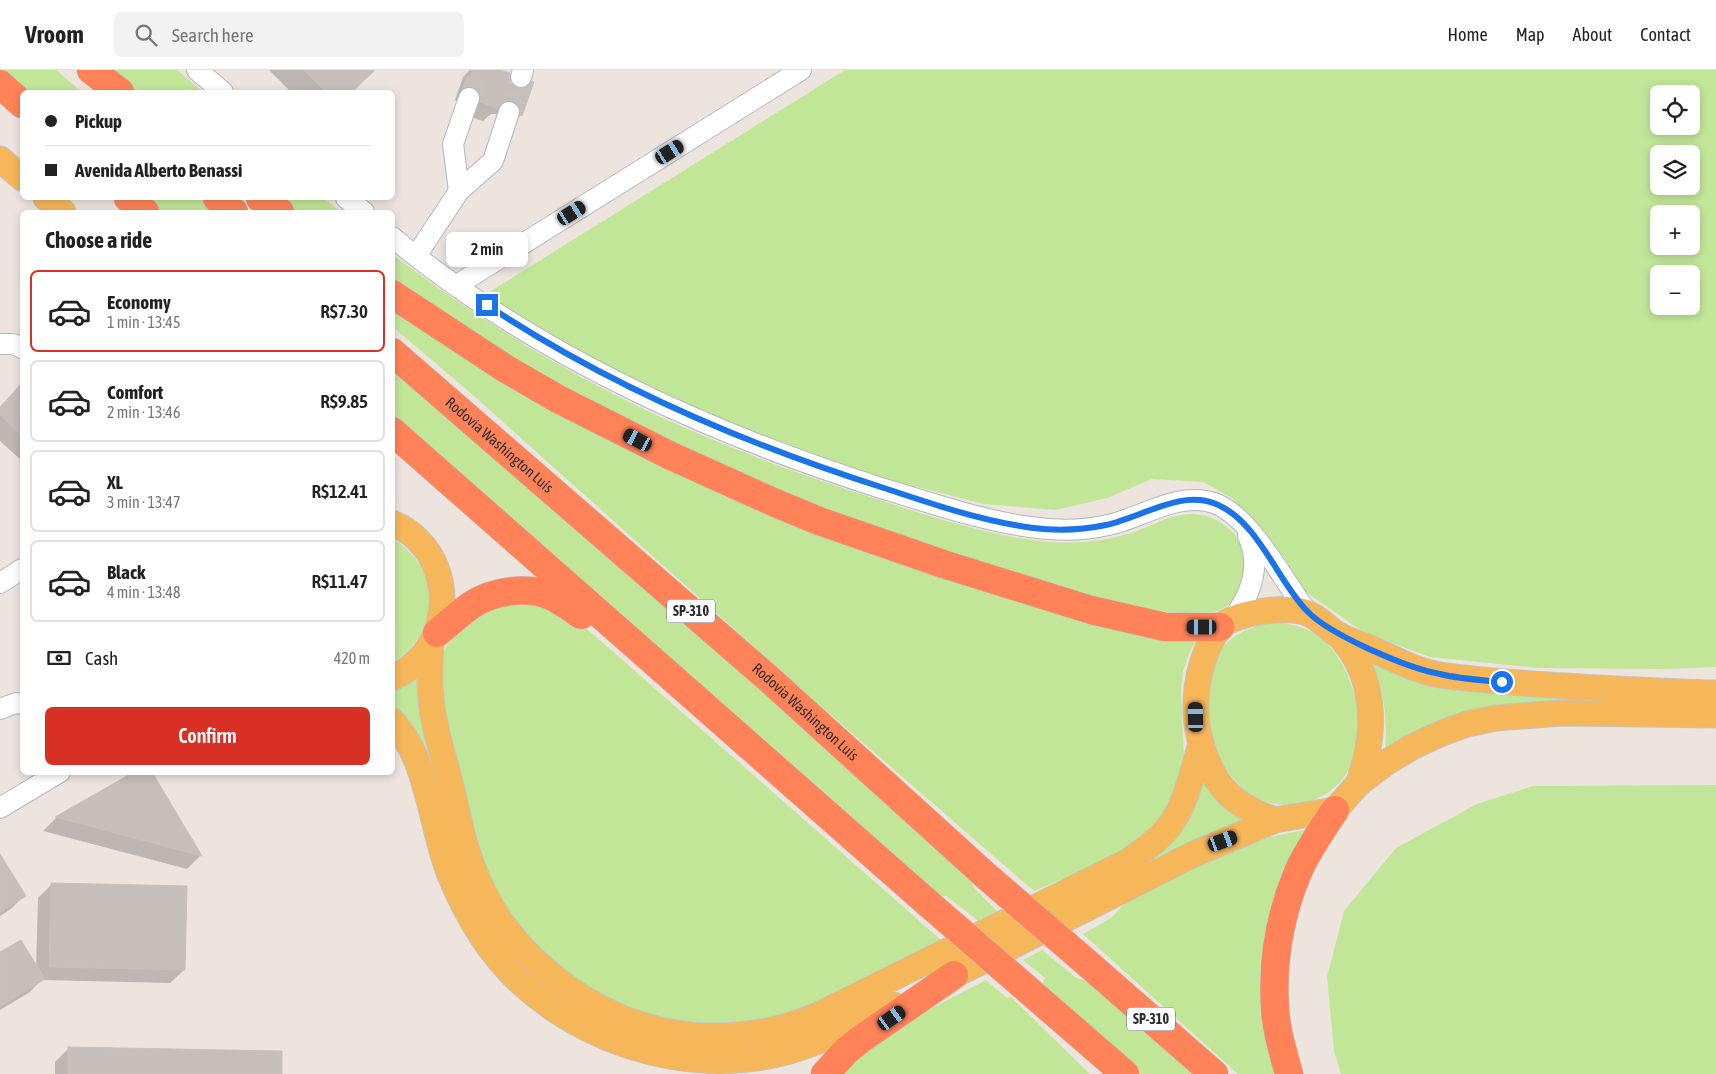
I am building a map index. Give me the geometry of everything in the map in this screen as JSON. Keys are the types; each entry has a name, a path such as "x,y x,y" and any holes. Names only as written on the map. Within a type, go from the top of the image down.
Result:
{"highway":[{"path":"72,70 95,90"},
{"path":"91,70 117,90"},
{"path":"0,84 20,102"},
{"path":"130,200 143,210"},
{"path":"219,200 232,210"},
{"path":"263,200 277,210"},
{"path":"395,296 498,364 558,398 671,456 819,521 943,564 1091,610 1164,627 1226,624"},
{"name":"Rodovia Washington Luís","path":"395,355 769,679 985,875 1214,1074"},
{"path":"395,434 930,905 1125,1074"},
{"path":"434,639 471,605 494,595 515,591 536,592 554,597 577,612 709,710"},
{"path":"1289,1074 1280,1043 1275,1008 1275,968 1279,934 1298,872 1335,810"},
{"path":"825,1074 846,1051 861,1039 954,975"}],"main road":[{"path":"0,159 20,176"},
{"path":"48,200 61,210"},
{"path":"395,524 420,542 434,562 442,585 443,610 434,639 431,699 465,844 478,881 497,916 520,946 533,959 584,1000 632,1023 669,1032 715,1035 748,1034 783,1028 814,1017 1127,862 1143,852 1172,823 1186,790 1201,744"},
{"path":"1275,820 1252,811 1233,799 1219,784 1207,762 1201,744 1196,717 1196,690 1203,658 1209,644 1226,624 1252,613 1290,610 1308,613 1339,635 1407,664 1437,674 1471,680 1663,692 1716,693"},
{"path":"1339,635 1354,654 1368,696 1371,726 1368,749 1359,783"},
{"path":"395,677 417,662 434,639"},
{"path":"395,724 412,748 419,764 450,875 479,932 498,958 520,982 567,1016 588,1029 612,1040 632,1047 689,1059 737,1061 786,1052 835,1035 1194,854 1275,820 1335,810 1359,783 1387,762 1427,740 1467,724 1529,714 1716,715"}],"street":[{"path":"197,70 221,90"},
{"path":"457,285 801,70"},
{"path":"459,191 453,144 469,98"},
{"path":"416,256 459,191 493,161 509,112"},
{"path":"349,200 361,210"},
{"path":"395,239 457,285 532,335 620,382 703,422 814,466 933,504 1006,523 1059,530 1107,525 1182,501 1197,500 1213,503 1230,510 1242,522 1308,613"},
{"path":"0,344 13,344 20,347"},
{"path":"1226,624 1240,610 1254,580 1255,567 1252,546 1242,522"},
{"path":"0,582 20,570"},
{"path":"0,709 16,703 20,704"},
{"path":"0,808 55,775"}],"green space":[{"path":"0,70 56,70 80,90 21,90"},
{"path":"102,70 177,70 201,90 128,90"},
{"path":"845,70 1716,70 1716,667 1664,669 1539,668 1430,657 1365,633 1303,590 1232,498 1203,482 1152,479 1107,498 1055,510 984,504 848,469 659,399 483,296"},
{"path":"145,200 205,200 218,210 158,210"},
{"path":"270,200 326,200 339,210 285,210"},
{"path":"395,256 487,321 586,380 654,414 759,458 840,487 931,516 996,534 1039,541 1071,543 1103,540 1178,516 1188,514 1200,515 1212,518 1224,525 1239,540 1246,557 1244,575 1241,587 1232,602 1214,612 1173,613 1127,606 1081,594 921,543 827,508 821,511 636,431 395,289"},
{"path":"395,304 627,444 1198,636 1183,671 1181,690 1184,759 1172,798 1161,817 1148,833 1116,856 1034,891 809,696 474,396 395,329"},
{"path":"395,367 966,871 976,890 998,912 980,922 946,896 937,895 395,419"},
{"path":"395,540 405,548 423,570 429,597 425,624 413,645 395,661"},
{"path":"534,598 577,621 594,635 941,940 797,1013 740,1024 691,1023 639,1013 589,988 562,970 539,948 518,923 498,893 485,865 438,696 437,663 452,637 480,611"},
{"path":"1281,622 1298,626 1314,633 1329,646 1342,664 1351,684 1357,706 1359,729 1356,750 1349,770 1336,786 1314,800 1295,805 1266,802 1248,792 1233,778 1222,761 1214,740 1210,719 1209,697 1211,677 1214,661 1221,650 1235,636 1262,625"},
{"path":"1372,659 1594,696 1593,704 1385,750 1386,726 1384,704"},
{"path":"422,673 434,757 428,761 410,725 395,707 395,692"},
{"path":"1201,778 1217,797 1250,822 1058,912 1136,866"},
{"path":"1716,785 1716,1074 1341,1074 1334,1051 1327,977 1344,911 1396,848 1477,804 1533,786"},
{"path":"1314,828 1287,880 1280,1074 1238,1074 1083,934 1111,918 1131,897 1236,847 1260,839"},
{"path":"1042,950 1075,977 1094,984 1199,1074 1141,1074 1042,986 1045,978 1023,960"},
{"path":"986,980 1007,998 1011,997 1090,1074 832,1074 874,1038"}],"building":[{"path":"304,70 375,70 354,90 324,90"},
{"path":"473,70 500,70 510,73 509,79 512,85 518,88 524,88 529,86 532,81 534,82 522,116 518,104 513,101 506,101 498,108 480,102 481,96 478,91 468,86"},
{"path":"20,385 20,434 0,415 0,407"},
{"path":"129,775 154,775 202,856 55,817"},
{"path":"0,854 26,896 0,912"},
{"path":"51,883 187,886 185,970 49,967"},
{"path":"21,940 45,979 0,1006 0,952"},
{"path":"68,1047 282,1051 282,1074 68,1074"}],"tunnel":[{"path":"469,98 480,70"},
{"path":"509,112 521,77"}],"route":[{"path":"487,305 532,335 620,382 703,422 814,466 933,504 1006,523 1059,530 1107,525 1182,501 1197,500 1213,503 1230,510 1242,522 1308,613 1339,635 1407,664 1437,674 1471,680 1502,682"}]}
